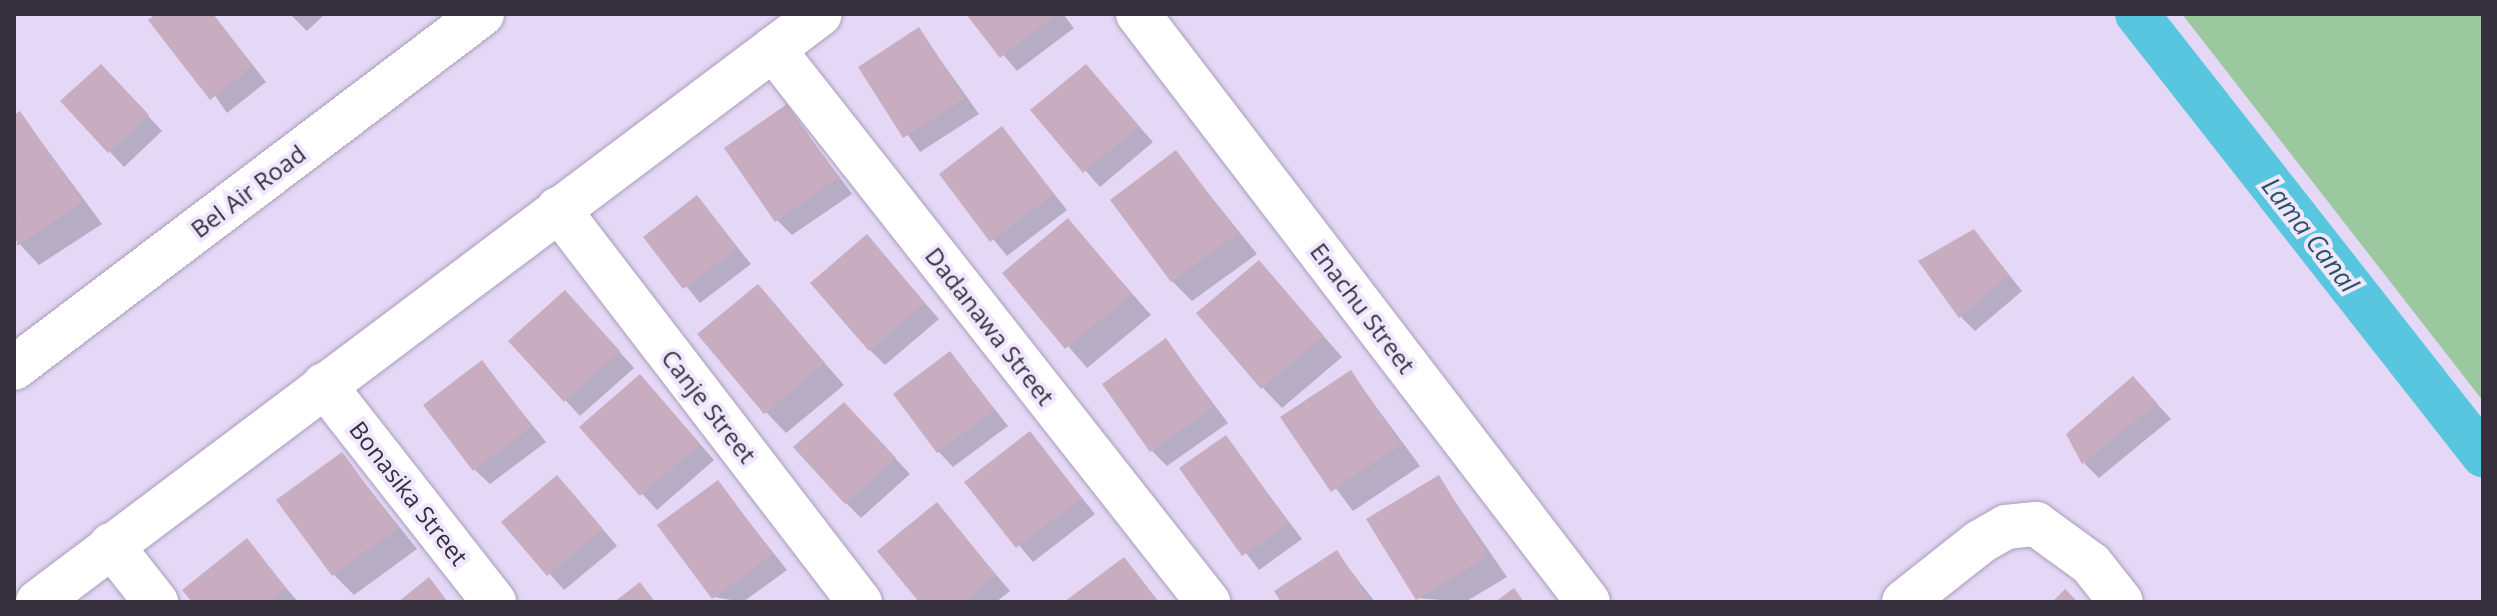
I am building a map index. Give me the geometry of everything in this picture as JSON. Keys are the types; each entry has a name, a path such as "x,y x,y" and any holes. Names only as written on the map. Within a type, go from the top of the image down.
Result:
{"street":[{"name":"Bel Air Road","path":"14,368 482,14"},
{"path":"38,602 820,14"},
{"name":"Enachu Street","path":"1138,14 1588,602"},
{"name":"Dadanawa Street","path":"773,49 1208,602"},
{"name":"Canje Street","path":"558,209 860,602"},
{"name":"Bonasika Street","path":"324,385 494,602"},
{"path":"1904,602 1980,542 2006,527 2036,524 2091,564 2121,602"},
{"path":"111,545 156,602"}],"green space":[{"path":"2182,14 2483,14 2483,401"}],"building":[{"path":"156,14 212,14 253,66 210,100 148,20"},
{"path":"966,14 1057,14 1000,58"},
{"path":"919,27 965,98 903,138 858,67"},
{"path":"101,64 149,115 108,153 60,101"},
{"path":"1086,64 1139,126 1083,173 1030,110"},
{"path":"787,104 838,178 775,222 724,148"},
{"path":"20,111 83,202 17,246 14,115"},
{"path":"1002,126 1054,194 990,242 939,174"},
{"path":"1176,150 1238,233 1171,282 1110,200"},
{"path":"697,195 738,248 683,289 643,237"},
{"path":"1068,218 1132,294 1065,349 1002,273"},
{"path":"1974,229 2009,275 1959,318 1918,261"},
{"path":"867,234 925,303 869,351 810,283"},
{"path":"1259,260 1324,336 1261,389 1196,313"},
{"path":"758,284 825,363 764,414 697,334"},
{"path":"565,290 620,351 564,402 508,341"},
{"path":"1166,338 1214,407 1150,452 1102,384"},
{"path":"950,351 995,410 937,453 893,394"},
{"path":"482,360 532,426 473,471 423,405"},
{"path":"1351,370 1401,445 1331,492 1280,417"},
{"path":"640,374 700,444 640,496 579,427"},
{"path":"2133,376 2157,403 2082,464 2066,434"},
{"path":"844,402 896,458 845,504 793,447"},
{"path":"1030,431 1082,498 1016,548 964,482"},
{"path":"1226,435 1289,523 1242,556 1179,468"},
{"path":"342,452 398,528 332,576 276,500"},
{"path":"557,475 603,529 547,576 501,522"},
{"path":"1439,475 1488,556 1416,600 1366,519"},
{"path":"718,480 773,554 712,599 657,525"},
{"path":"937,502 996,575 963,602 919,602 877,551"},
{"path":"247,538 286,588 268,602 192,602 182,590"},
{"path":"1337,550 1371,602 1281,602 1274,591"},
{"path":"1124,557 1159,602 1064,602"},
{"path":"429,577 448,602 398,602"},
{"path":"640,582 655,602 614,602"},
{"path":"1514,588 1524,602 1495,602"},
{"path":"2065,589 2078,602 2052,602"}],"waterway":[{"name":"Lama Canal","path":"2137,14 2483,455"}]}
